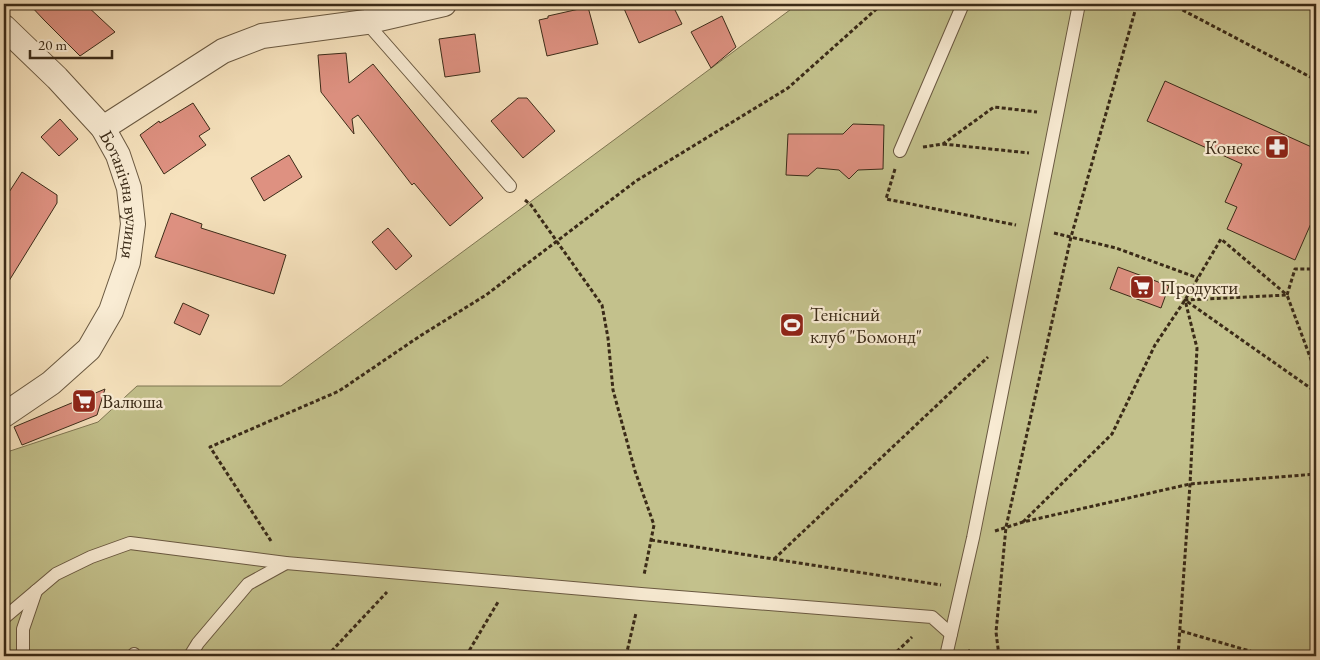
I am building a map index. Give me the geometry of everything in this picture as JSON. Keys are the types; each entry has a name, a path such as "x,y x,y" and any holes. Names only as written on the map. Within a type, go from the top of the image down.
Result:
{"street":[{"path":"103,128 223,51 262,36 366,22 444,4"},
{"name":"Ботанічна вулиця","path":"4,27 57,78 103,128 118,155 129,188 133,224 128,262 110,311 89,349 51,383 4,415"}],"lane":[{"path":"900,151 963,4"},
{"path":"946,656 973,538 1079,4"},
{"path":"366,22 510,186"},
{"path":"4,618 56,574 91,557 130,543 286,563 932,617 951,634"},
{"path":"190,656 198,643 248,584 286,563"},
{"path":"23,656 24,629 36,591"}],"path":[{"path":"286,563 210,447 339,391 420,336 486,295 636,181 788,88 882,4"},
{"path":"999,656 996,632 1006,527 1071,238 1137,4"},
{"path":"1171,4 1316,80"},
{"path":"943,144 994,107 1058,114"},
{"path":"1049,155 943,144 900,151 886,199 1035,229 1116,248 1198,278"},
{"path":"531,205 602,305 608,338 612,390 635,471 654,525 651,540 962,588"},
{"path":"1023,522 1112,434 1156,345 1221,239 1287,295 1316,373"},
{"path":"1287,295 1295,269 1316,268"},
{"path":"1185,300 1287,295"},
{"path":"1185,300 1316,392"},
{"path":"1178,656 1190,484 1196,348 1185,300"},
{"path":"774,559 1014,332"},
{"path":"973,538 1023,522 1190,484 1316,474"},
{"path":"327,656 404,573"},
{"path":"466,656 510,582"},
{"path":"1180,631 1267,656"}],"shaded area":[{"path":"798,4 1316,4 1316,656 4,656 4,453 98,422 137,386 281,386"}],"building":[{"path":"29,4 85,4 115,32 80,56"},
{"path":"622,4 672,4 682,24 639,43"},
{"path":"588,7 598,44 547,56 539,20 548,18 548,16"},
{"path":"722,16 736,47 711,68 691,32"},
{"path":"475,34 480,72 445,77 439,39"},
{"path":"346,53 349,83 373,64 483,198 450,226 414,183 412,185 358,115 352,119 354,134 321,92 318,55"},
{"path":"1165,81 1316,149 1316,212 1295,260 1227,229 1237,207 1225,202 1242,164 1147,121"},
{"path":"518,98 527,98 555,131 523,158 491,121"},
{"path":"193,103 210,129 199,136 206,145 164,174 140,135 159,121 160,123"},
{"path":"60,119 78,139 59,156 41,137"},
{"path":"853,124 884,125 883,169 858,170 849,179 839,170 817,168 808,176 786,175 788,134 843,134"},
{"path":"289,155 302,177 264,201 251,178"},
{"path":"22,172 57,195 57,203 4,289 4,200"},
{"path":"171,213 202,224 201,228 286,255 274,294 155,257"},
{"path":"388,228 412,256 396,270 372,242"},
{"path":"1118,267 1169,286 1161,308 1110,289"},
{"path":"183,303 209,315 200,335 174,323"},
{"path":"105,389 97,415 22,445 14,427"}],"place":[{"name":"Конекс","path":"1277,147"},
{"name":"Продукти","path":"1142,287"},
{"name":"Тенісний клуб \"Бомонд\"","path":"792,325"},
{"name":"Валюша","path":"84,401"}]}
